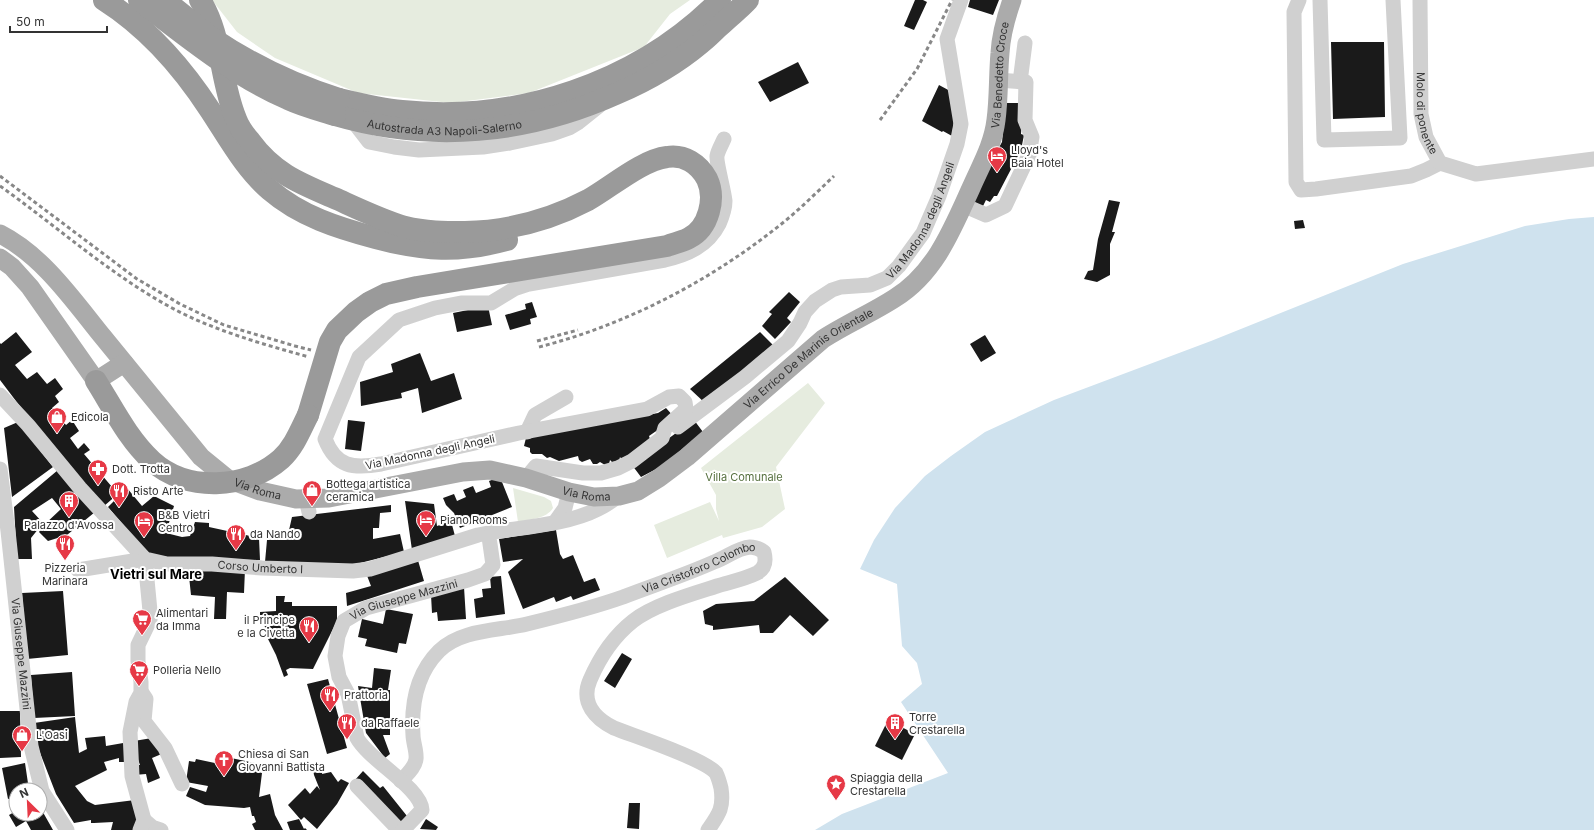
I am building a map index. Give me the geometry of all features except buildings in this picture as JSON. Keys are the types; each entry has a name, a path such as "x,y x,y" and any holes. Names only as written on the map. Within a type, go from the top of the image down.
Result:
{"highway":[{"path":"104,0 117,8 165,50 202,98 247,165 269,190 291,205 324,222 406,246 432,249 459,249 488,245 552,225 565,219 588,200"},
{"name":"Autostrada A3 Napoli-Salerno","path":"138,0 208,54 258,84 288,99 409,130 463,131 491,129 547,119 575,111 609,97 639,83 678,60 701,43 748,0"},
{"name":"Autostrada A3 Napoli-Salerno","path":"164,0 211,37 253,63 302,87 342,112 401,111 447,113 510,108 537,103 593,84 647,57 689,28 720,0"},
{"path":"96,381 130,436 153,462 167,472 188,481 228,482 250,477 267,470 281,459 291,448 308,415 330,342 342,326 356,312 370,302 386,294 417,287 667,246 690,238 700,229 706,219 711,205 711,192 707,180 700,168 692,162 674,156 657,159 588,200 559,214 536,221 492,230 437,232 407,227 383,219 295,181 281,173 265,160 241,129 232,107 211,20 200,0"}],"main road":[{"name":"Via Benedetto Croce","path":"966,199 993,138 996,119 1002,39 1012,0"},
{"name":"Via Errico De Marinis Orientale","path":"619,496 638,491 659,478 687,456 823,339 895,298 910,286 928,269 937,257 950,234 966,199"},
{"name":"Via Roma","path":"0,234 13,241 43,267 70,297 202,457 228,479 271,494 296,499 308,506 329,498 462,472 490,470 526,478 569,492 594,497 619,496"},
{"path":"0,258 12,267 30,287 96,381 124,363"}],"street":[{"name":"Via Madonna degli Angeli","path":"526,478 536,466 601,473 618,468 632,461 705,408 788,341 800,323 805,312 815,301 832,290 841,287 870,285 887,278 899,266 923,233 939,196 957,144 961,124 947,39 961,0"},
{"path":"1299,0 1294,12 1296,182 1301,190 1411,176 1440,163"},
{"path":"1320,0 1324,140 1400,138 1393,0"},
{"name":"Molo di ponente","path":"1420,0 1421,114 1426,137 1440,163 1476,174 1594,159"},
{"path":"1020,82 1025,43"},
{"path":"966,199 986,215 1005,206 1029,155 1032,137 1025,120 1026,82 998,80"},
{"name":"Via Madonna degli Angeli","path":"662,438 665,428 686,409 685,402 679,396 669,397 647,409 527,432 381,464 362,466 351,465 336,458 330,451 325,439 359,357 399,320 435,308 461,303 491,303 514,289 529,284 680,256 695,250 716,230 724,209 723,187 717,156 724,139"},
{"path":"0,395 28,425 80,488 145,558 150,620 138,645 141,693 136,702 130,732 131,765 142,825 161,830"},
{"path":"527,432 535,415 566,397"},
{"name":"Via Giuseppe Mazzini","path":"0,469 32,751 42,791 67,830"},
{"path":"555,522 565,508 569,492"},
{"path":"493,532 577,517 598,509 619,496"},
{"name":"Corso Umberto I","path":"145,558 167,564 212,564 262,568 353,571 370,568 478,535 493,532"},
{"name":"Via Giuseppe Mazzini","path":"403,830 422,810 420,802 406,786 360,744 357,738 348,694 336,668 336,646 341,627 344,621 366,608 485,574 493,565 489,536 493,532"},
{"name":"Via Cristoforo Colombo","path":"406,786 416,759 412,720 417,685 429,662 440,650 465,636 483,631 525,625 586,610 751,547 761,549 764,552 766,562 762,569 753,574 696,593 658,608 634,620 622,631 606,651 587,686 587,700 597,718 603,723 702,763 716,773 720,785 722,805 718,816 708,830"},
{"path":"78,570 145,558"},
{"path":"141,693 146,699 144,721 165,748 182,784"},
{"path":"357,786 399,830"}],"green space":[{"path":"212,0 690,0 670,14 644,47 529,93 451,103 358,93 275,58 237,32"},
{"name":"Villa Comunale","path":"808,383 825,403 776,467 785,509 762,527 723,538 722,535 667,558 654,525 710,502 719,521 716,509 716,495 701,468"},
{"path":"513,488 544,497 551,501 553,508 550,512 542,516 518,522"}],"water":[{"path":"1594,217 1594,830 815,830 842,814 948,773 901,702 922,684 917,663 902,646 897,584 860,569 874,540 895,508 925,476 985,432 1054,400 1211,341 1403,264 1525,226 1569,219"}],"railway":[{"path":"880,120 917,69 952,0"},
{"path":"0,176 137,279 180,304 224,325 311,350"},
{"path":"539,347 602,327 663,300 693,284 749,249 798,210 834,176"},
{"path":"0,186 100,262 163,303 216,328 253,341 309,357"},
{"path":"537,341 578,330"}],"place":[{"name":"Lloyd's Baia Hotel","path":"997,173"},
{"name":"Edicola","path":"57,434"},
{"name":"Dott. Trotta","path":"98,486"},
{"name":"Bottega artistica ceramica","path":"312,507"},
{"name":"Risto Arte","path":"119,508"},
{"name":"Palazzo d'Avossa","path":"69,518"},
{"name":"Piano Rooms","path":"426,537"},
{"name":"B&B Vietri Centro","path":"144,538"},
{"name":"da Nando","path":"236,551"},
{"name":"Pizzeria Marinara","path":"65,561"},
{"name":"Alimentari da Imma","path":"142,636"},
{"name":"il Principe e la Civetta","path":"309,643"},
{"name":"Polleria Nello","path":"139,687"},
{"name":"Prattoria","path":"330,712"},
{"name":"da Raffaele","path":"347,740"},
{"name":"Torre Crestarella","path":"895,740"},
{"name":"L'Oasi","path":"22,752"},
{"name":"Chiesa di San Giovanni Battista","path":"224,777"},
{"name":"Spiaggia della Crestarella","path":"836,801"}],"district":[{"name":"Vietri sul Mare","path":"156,574"}]}
